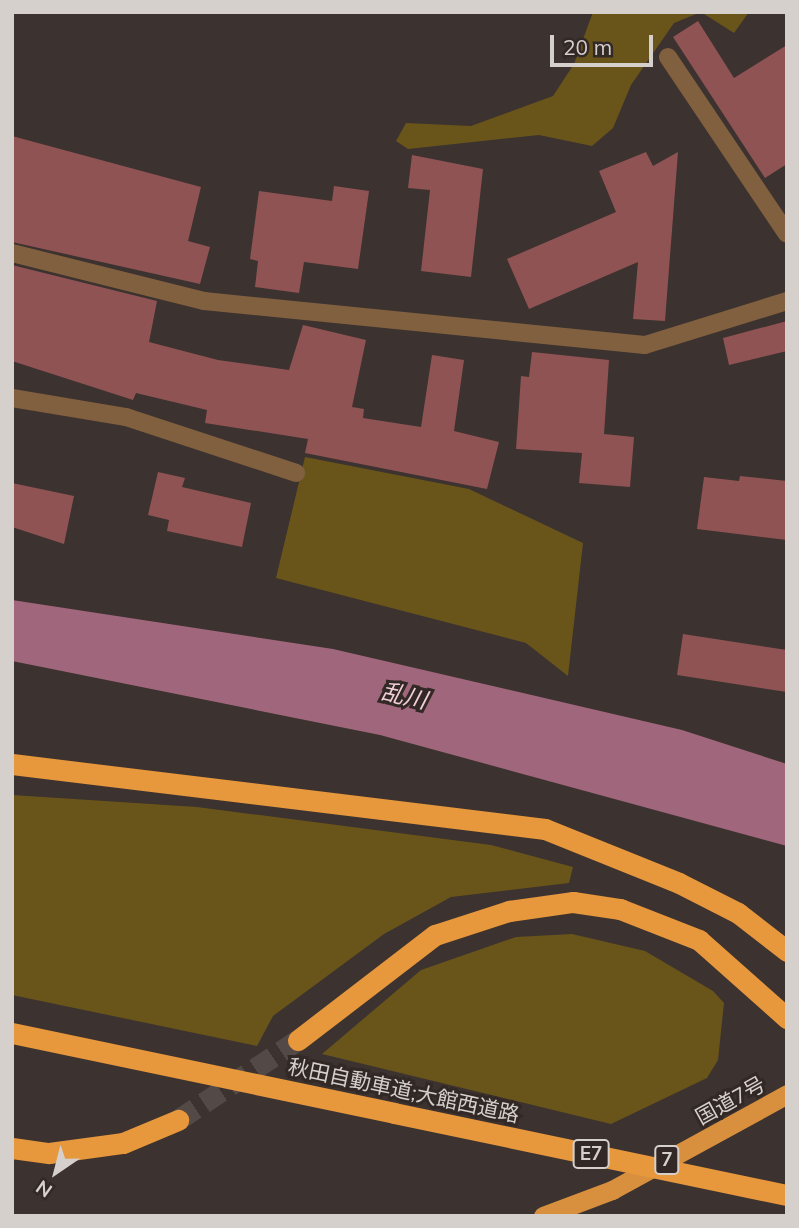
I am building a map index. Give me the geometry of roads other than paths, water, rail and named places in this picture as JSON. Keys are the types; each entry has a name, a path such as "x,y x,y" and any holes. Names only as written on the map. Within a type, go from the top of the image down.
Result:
{"highway":[{"path":"12,764 545,830 679,883 738,914 787,951"},
{"path":"298,1040 435,935 509,911 573,902 620,909 699,940 787,1018"},
{"name":"秋田自動車道;大館西道路","path":"12,1033 787,1195"},
{"name":"国道7号","path":"543,1216 612,1190 787,1094"},
{"path":"12,1147 49,1153 123,1143 178,1120"}],"street":[{"path":"668,57 787,234"},
{"path":"12,253 204,301 645,345 787,300"},
{"path":"12,398 126,417 296,474"}],"water":[{"name":"乱川","path":"12,600 333,649 682,730 787,764 787,846 380,735 12,661"}],"tunnel":[{"path":"178,1120 298,1040"}]}
